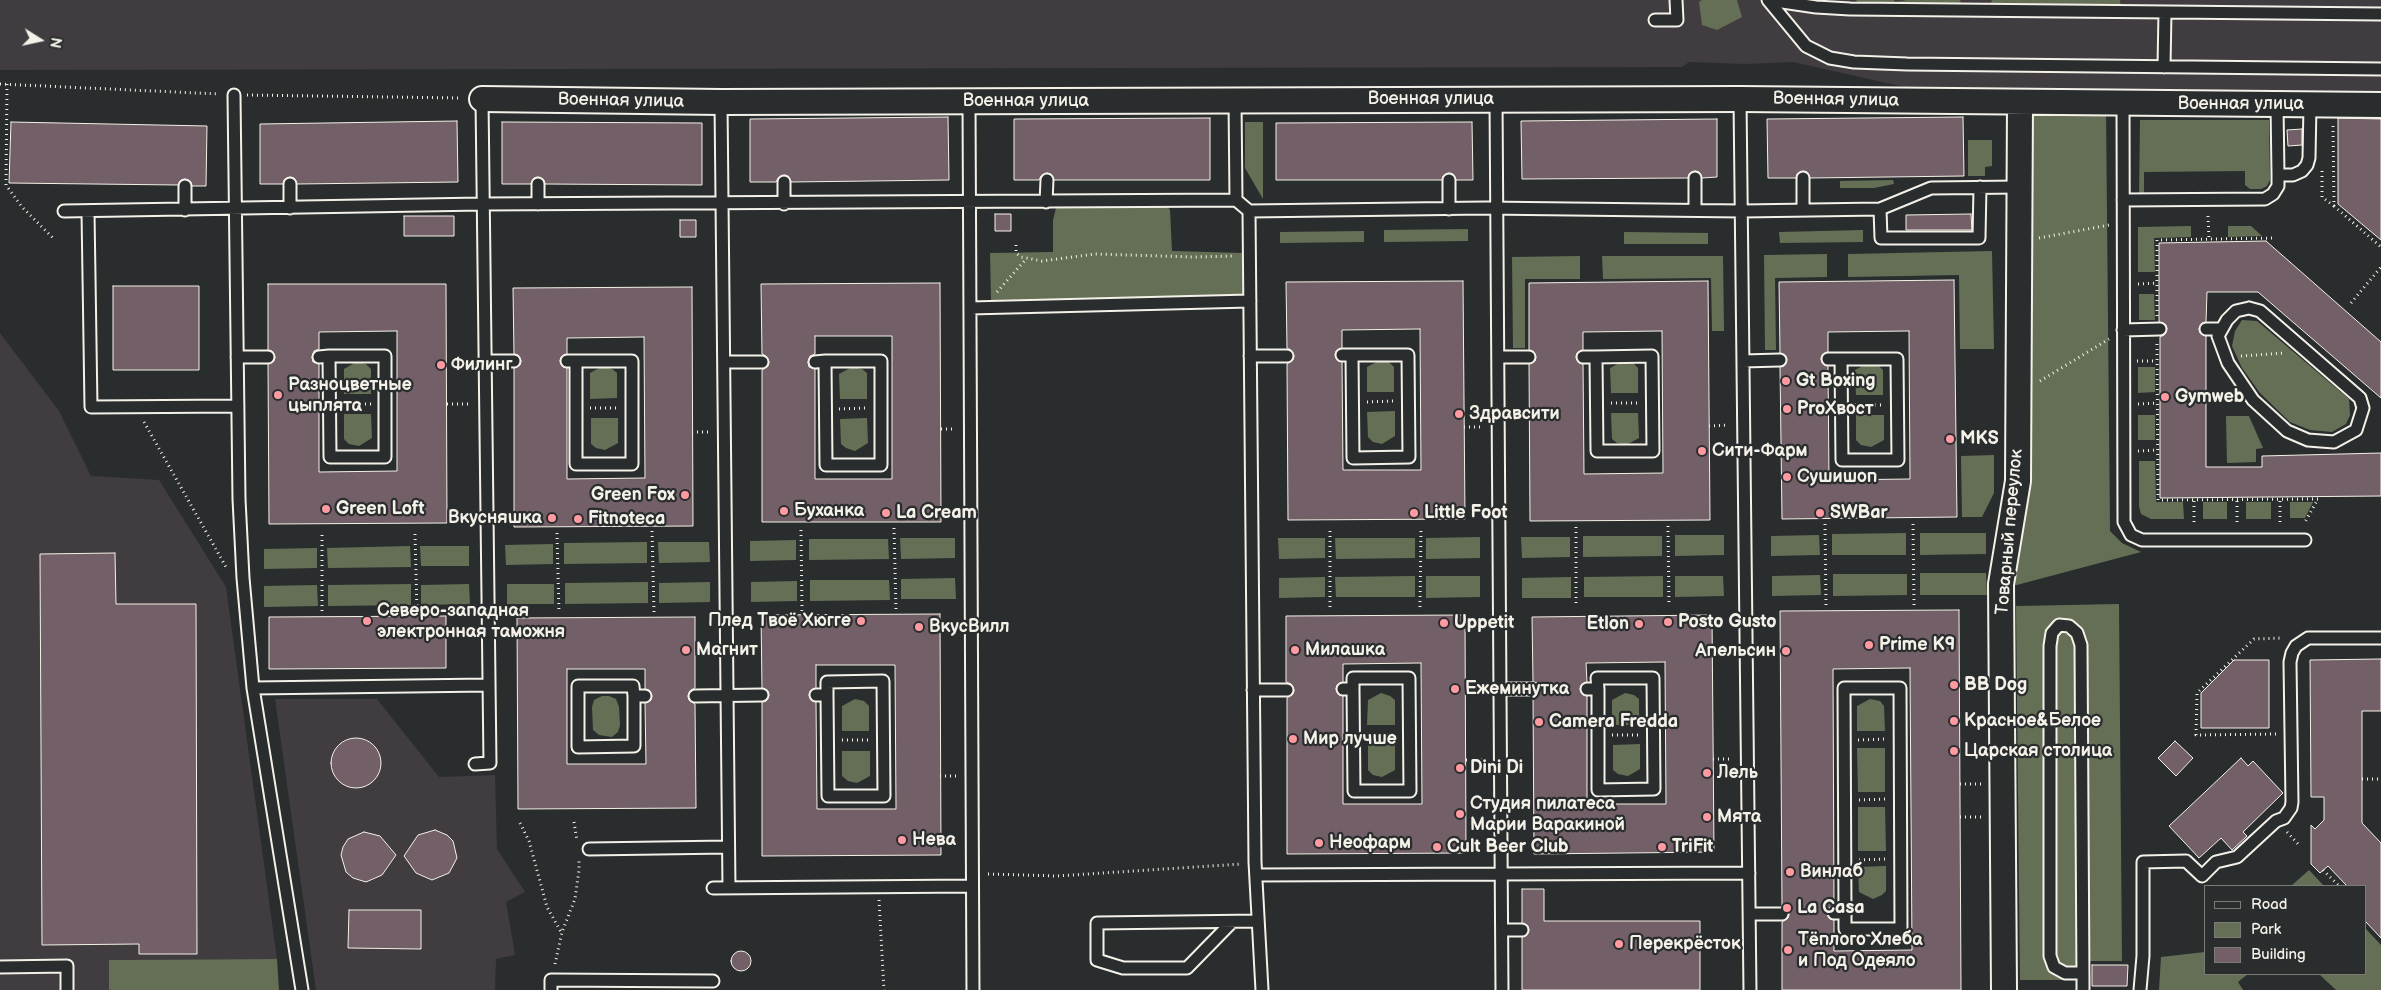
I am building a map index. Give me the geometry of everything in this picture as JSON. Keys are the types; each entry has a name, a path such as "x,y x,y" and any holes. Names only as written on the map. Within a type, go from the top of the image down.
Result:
{"street":[{"name":"Военная улица","path":"482,99 721,102 1496,98 2381,105"},
{"name":"Товарный переулок","path":"2004,990 2001,584 2018,481 2020,103"}],"lane":[{"path":"1655,20 1676,20 1676,0"},
{"path":"1768,0 1816,7 1850,9 2381,14"},
{"path":"1768,0 1806,46 1830,58 1846,61 1907,64 2381,69"},
{"path":"2164,67 2165,12"},
{"path":"234,95 240,535 253,688 302,990"},
{"path":"1496,98 1502,990"},
{"path":"475,764 490,763 482,99"},
{"path":"1740,99 1750,990"},
{"path":"1235,100 1236,200"},
{"path":"969,101 973,990"},
{"path":"721,102 729,887"},
{"path":"2123,104 2124,522 2131,535 2142,540 2305,540"},
{"path":"2123,200 2265,199 2276,197 2278,186 2277,104"},
{"path":"2278,175 2294,175 2302,171 2307,165 2310,158 2310,105"},
{"path":"1695,178 1695,210"},
{"path":"1803,178 1803,210"},
{"path":"1046,202 1047,180"},
{"path":"1449,180 1449,209"},
{"path":"784,182 784,204"},
{"path":"290,184 290,208"},
{"path":"538,184 538,204"},
{"path":"185,186 185,210"},
{"path":"1880,209 1880,238 1979,238 1980,187"},
{"path":"64,211 482,204 784,204 1236,200 1249,211 1497,208 1803,210 1880,209 1931,188 2019,187"},
{"path":"1249,211 1256,875 1262,990"},
{"path":"88,212 91,407 238,406"},
{"path":"970,308 1250,301"},
{"path":"2249,308 2260,311 2360,398 2363,408 2356,430 2334,442 2308,440 2286,431 2253,400 2225,357 2218,336 2221,329 2236,312 2249,308"},
{"path":"2124,330 2158,329"},
{"path":"2206,329 2221,329"},
{"path":"1347,355 1408,355 1408,401 1409,457 1353,458 1353,402 1347,355"},
{"path":"324,356 385,356 386,457 330,457 329,404 324,356"},
{"path":"1250,356 1287,356"},
{"path":"1583,357 1652,356 1652,451 1597,451 1596,357"},
{"path":"237,357 268,357"},
{"path":"1498,357 1529,357"},
{"path":"1828,359 1841,359 1897,359 1898,460 1842,460 1841,359"},
{"path":"632,360 632,408 632,464 576,464 576,408 571,361 632,360"},
{"path":"1743,360 1780,360"},
{"path":"484,361 514,361"},
{"path":"881,361 881,408 881,465 826,465 825,409 820,362 881,361"},
{"path":"724,362 762,362"},
{"path":"2083,973 2064,973 2054,967 2050,956 2050,646 2052,633 2059,626 2069,626 2077,633 2081,645 2083,973 2083,990"},
{"path":"2140,990 2143,956 2143,862 2186,860 2202,876 2216,862 2237,857 2276,820 2284,818 2291,808 2292,802 2290,662 2296,646 2308,638 2381,638"},
{"path":"1353,678 1409,678 1409,735 1410,791 1354,791 1353,735 1348,689 1353,678"},
{"path":"1597,678 1653,678 1654,735 1654,789 1598,790 1598,735 1592,689 1597,678"},
{"path":"884,681 884,740 884,796 828,796 828,740 822,695 827,682 884,681"},
{"path":"253,688 488,685"},
{"path":"578,686 634,686 640,696 634,746 578,747 578,686"},
{"path":"1844,688 1900,688 1900,739 1901,929 1846,929 1840,913 1845,860 1844,688"},
{"path":"1500,690 1533,689"},
{"path":"1253,690 1286,690"},
{"path":"695,696 762,695"},
{"path":"583,849 728,847"},
{"path":"1256,875 1749,873"},
{"path":"713,888 972,886"},
{"path":"1750,914 1782,914"},
{"path":"1231,923 1187,968 1123,968 1097,960 1097,923 1231,923 1258,921"},
{"path":"1502,930 1522,930"},
{"path":"0,967 67,966 67,990"},
{"path":"551,985 644,985 713,981"}],"path":[{"path":"0,84 234,95 482,99"},
{"path":"7,84 6,184 22,207 55,240"},
{"path":"2334,122 2334,206 2381,247"},
{"path":"2328,150 2333,150"},
{"path":"2208,216 2209,239"},
{"path":"2019,242 2123,223"},
{"path":"2276,238 2157,240 2158,500 2318,499 2306,522"},
{"path":"1016,245 1016,253 1026,259 1042,261 1095,254 1220,257 1250,253"},
{"path":"982,308 1026,259"},
{"path":"2351,303 2381,267"},
{"path":"2134,284 2157,283"},
{"path":"2018,394 2124,330"},
{"path":"2225,357 2307,352"},
{"path":"2134,361 2157,361"},
{"path":"1353,402 1408,401"},
{"path":"1596,403 1652,403"},
{"path":"2134,404 2157,403"},
{"path":"329,404 385,404"},
{"path":"447,404 473,404"},
{"path":"1841,406 1897,404"},
{"path":"576,408 632,408"},
{"path":"825,409 881,408"},
{"path":"144,422 228,569"},
{"path":"1709,426 1729,425"},
{"path":"1464,427 1485,427"},
{"path":"941,429 960,429"},
{"path":"692,432 713,432"},
{"path":"2135,451 2158,450"},
{"path":"2280,499 2280,522"},
{"path":"2194,500 2194,522"},
{"path":"2237,500 2237,522"},
{"path":"1825,524 1826,606"},
{"path":"1913,524 1914,605"},
{"path":"1668,526 1669,606"},
{"path":"1330,527 1330,607"},
{"path":"1420,527 1420,607"},
{"path":"1576,527 1576,606"},
{"path":"894,528 896,610"},
{"path":"801,530 802,611"},
{"path":"558,532 559,612"},
{"path":"652,532 654,612"},
{"path":"322,534 322,613"},
{"path":"415,534 417,612"},
{"path":"2290,734 2196,735 2197,693 2254,638 2308,638"},
{"path":"1353,735 1409,735"},
{"path":"1598,735 1654,735"},
{"path":"1844,740 1900,739"},
{"path":"828,740 884,740"},
{"path":"1713,759 1731,759"},
{"path":"1466,760 1486,760"},
{"path":"940,776 960,776"},
{"path":"2362,779 2381,779"},
{"path":"1960,784 1985,784"},
{"path":"1844,800 1901,799"},
{"path":"1960,817 1985,817"},
{"path":"574,822 583,849"},
{"path":"520,823 529,841 547,907 562,932"},
{"path":"551,985 562,932 575,899 579,870 578,856"},
{"path":"1845,860 1901,859"},
{"path":"972,874 1057,876 1101,871 1207,868 1256,862"},
{"path":"2323,870 2338,885"},
{"path":"878,886 884,990"}],"shaded area":[{"path":"0,0 2381,0 2381,93 1909,88 1793,62 1745,64 1689,62 1682,67 0,70"},
{"path":"0,333 59,411 91,476 159,480 226,587 277,959 109,960 109,990 0,990"},
{"path":"275,699 377,699 439,777 495,775 497,849 525,892 506,902 515,955 496,959 495,990 316,990"}],"green space":[{"path":"1702,0 1737,0 1742,17 1717,30 1702,25 1699,2"},
{"path":"1856,0 1894,0 1895,2 1907,0 1960,0 1962,7 1990,6 1992,0 2120,0 2121,7 1891,15 1861,9"},
{"path":"2033,109 2106,109 2110,531 2122,543 2141,552 2013,586 2028,494"},
{"path":"2140,120 2269,120 2270,180 2267,186 2261,189 2250,189 2245,185 2245,171 2144,172 2144,193 2139,197"},
{"path":"1245,122 1263,122 1263,199 1245,168"},
{"path":"1968,140 1992,140 1992,166 1985,167 1985,176 1968,176"},
{"path":"1893,180 1894,184 1874,188 1840,188 1840,181"},
{"path":"1167,205 1170,210 1172,251 1243,253 1244,293 1242,296 991,302 990,253 1053,252 1053,220 1056,208"},
{"path":"2191,226 2191,237 2154,238 2155,272 2138,272 2138,227"},
{"path":"2228,226 2251,226 2262,236 2228,237"},
{"path":"1468,229 1468,241 1384,242 1384,230"},
{"path":"1863,230 1863,242 1780,243 1779,232"},
{"path":"1364,231 1364,242 1280,243 1280,232"},
{"path":"1624,232 1708,233 1708,244 1624,244"},
{"path":"1992,251 1994,349 1960,349 1959,275 1848,277 1848,254"},
{"path":"1827,254 1827,277 1775,278 1776,350 1765,350 1764,255"},
{"path":"1580,256 1580,279 1525,279 1525,348 1513,348 1512,257"},
{"path":"1602,256 1723,256 1724,331 1712,331 1711,278 1603,279"},
{"path":"2139,294 2154,294 2155,320 2139,320"},
{"path":"2242,320 2257,321 2349,399 2350,415 2346,424 2332,432 2310,430 2290,422 2260,393 2242,368 2232,346 2235,331"},
{"path":"1380,360 1389,362 1394,367 1394,392 1367,392 1367,367"},
{"path":"1623,361 1633,363 1638,368 1638,393 1611,393 1610,368"},
{"path":"356,362 366,364 371,369 371,394 344,394 344,369"},
{"path":"1868,363 1878,365 1883,370 1883,395 1856,395 1855,370"},
{"path":"603,366 617,373 617,398 590,399 590,373"},
{"path":"852,367 862,369 867,373 867,399 840,399 839,374"},
{"path":"2138,367 2155,367 2155,392 2138,393"},
{"path":"1395,411 1395,436 1382,444 1373,442 1368,437 1367,412"},
{"path":"1611,413 1638,413 1639,438 1626,445 1617,443 1612,439"},
{"path":"344,414 371,414 372,438 359,446 349,444 344,439"},
{"path":"1856,415 1884,415 1884,440 1871,447 1861,445 1856,440"},
{"path":"2138,415 2155,415 2155,440 2138,440"},
{"path":"2226,416 2249,416 2263,448 2256,449 2256,462 2227,463"},
{"path":"591,418 618,418 618,443 605,450 596,448 591,444"},
{"path":"867,418 868,443 855,451 841,444 840,419"},
{"path":"1994,455 1994,493 1982,517 1962,517 1961,456"},
{"path":"2139,461 2155,461 2156,502 2183,502 2184,519 2151,519 2141,514 2139,506"},
{"path":"2203,502 2227,502 2227,519 2203,519"},
{"path":"2246,502 2271,502 2271,519 2246,519"},
{"path":"2290,502 2313,502 2305,518 2290,518"},
{"path":"1906,533 1906,555 1832,555 1832,534"},
{"path":"1920,533 1986,533 1986,554 1920,555"},
{"path":"1675,535 1724,535 1724,555 1675,556"},
{"path":"1819,535 1820,555 1771,556 1771,536"},
{"path":"1583,536 1662,536 1662,556 1583,557"},
{"path":"1480,537 1480,558 1426,559 1426,538"},
{"path":"1521,537 1570,537 1570,557 1522,558"},
{"path":"900,538 955,538 955,558 901,559"},
{"path":"1278,538 1325,538 1325,558 1279,559"},
{"path":"1335,538 1415,538 1415,558 1336,559"},
{"path":"809,539 888,539 889,559 809,560"},
{"path":"796,540 796,560 750,561 750,541"},
{"path":"647,542 647,563 564,564 564,543"},
{"path":"658,542 709,542 710,562 659,563"},
{"path":"553,544 553,564 506,565 505,545"},
{"path":"410,546 411,567 328,568 327,548"},
{"path":"420,546 469,546 469,566 421,566"},
{"path":"317,548 317,568 264,569 264,549"},
{"path":"1920,573 1986,573 1987,595 1920,595"},
{"path":"1833,574 1907,574 1907,595 1833,596"},
{"path":"1820,575 1821,595 1772,596 1772,576"},
{"path":"1415,576 1415,597 1336,597 1335,577"},
{"path":"1426,576 1480,576 1480,597 1426,598"},
{"path":"1663,576 1663,597 1584,597 1584,577"},
{"path":"1675,576 1723,576 1724,596 1675,597"},
{"path":"1325,577 1325,597 1279,598 1279,578"},
{"path":"1571,577 1571,598 1522,598 1522,578"},
{"path":"955,578 956,599 901,599 901,579"},
{"path":"810,580 889,580 890,600 810,601"},
{"path":"797,581 797,601 751,602 751,582"},
{"path":"648,582 648,603 565,604 565,583"},
{"path":"710,582 710,602 659,603 659,583"},
{"path":"411,584 411,605 328,606 328,585"},
{"path":"469,584 470,604 421,605 421,585"},
{"path":"507,584 554,584 554,604 507,604"},
{"path":"317,585 318,606 264,607 264,586"},
{"path":"2119,604 2122,961 2089,961 2089,980 2020,980 2016,606"},
{"path":"1381,693 1395,700 1395,725 1367,725 1368,700"},
{"path":"1625,693 1634,695 1639,699 1639,725 1612,725 1612,700"},
{"path":"602,696 616,699 619,707 620,725 618,732 612,737 599,735 593,730 592,707 594,700"},
{"path":"855,699 864,701 869,706 869,731 842,731 842,706"},
{"path":"1870,699 1880,701 1884,706 1885,731 1857,731 1857,706"},
{"path":"1640,744 1640,769 1628,776 1618,774 1613,770 1613,745"},
{"path":"1368,745 1395,745 1395,770 1382,777 1373,775 1368,770"},
{"path":"1857,748 1885,748 1885,792 1858,792"},
{"path":"842,751 870,751 870,776 857,783 848,781 842,776"},
{"path":"1858,807 1885,807 1886,851 1858,851"},
{"path":"1886,866 1886,891 1882,895 1873,899 1859,892 1858,867"},
{"path":"2309,870 2323,885 2292,885"},
{"path":"2366,929 2381,945 2381,990 2336,990 2320,975 2366,975"},
{"path":"2204,952 2204,975 2247,975 2238,982 2243,990 2159,990 2161,957"},
{"path":"277,959 279,990 109,990 109,960"}],"building":[{"path":"948,117 949,180 791,182 788,176 784,175 778,178 776,182 750,182 750,119"},
{"path":"1963,117 1964,176 1810,178 1807,172 1803,171 1797,174 1796,178 1768,178 1767,119"},
{"path":"1210,118 1210,180 1054,180 1051,174 1047,173 1041,176 1039,180 1014,180 1014,119"},
{"path":"2338,118 2381,119 2381,240 2338,204"},
{"path":"1717,119 1717,177 1702,178 1699,172 1695,171 1689,174 1688,178 1522,179 1521,121"},
{"path":"457,121 458,182 297,184 294,178 290,177 284,180 283,184 260,184 260,124"},
{"path":"11,122 207,126 206,186 192,186 191,182 185,179 181,180 178,185 9,183"},
{"path":"502,122 702,123 702,185 545,184 544,180 538,177 534,178 531,184 502,184"},
{"path":"1472,122 1473,180 1456,180 1453,174 1449,173 1443,176 1442,180 1276,180 1276,123"},
{"path":"2302,129 2302,145 2288,146 2287,130"},
{"path":"995,214 1011,214 1011,231 995,231"},
{"path":"1971,214 1972,230 1906,230 1906,215"},
{"path":"404,216 454,216 454,236 404,236"},
{"path":"680,220 696,220 696,237 680,237"},
{"path":"2266,241 2381,342 2381,398 2258,292 2207,292 2206,322 2202,323 2199,329 2200,333 2206,336 2206,467 2262,467 2262,456 2381,453 2381,496 2160,498 2160,337 2164,335 2167,329 2166,325 2159,322 2159,243"},
{"path":"1954,280 1957,517 1782,519 1780,367 1784,366 1787,360 1786,356 1780,353 1779,282","holes":["1909,331 1910,479 1829,480 1828,366 1824,365 1821,359 1822,355 1828,352 1828,332"]},
{"path":"1463,281 1465,519 1288,520 1287,364 1293,360 1294,356 1291,350 1287,348 1286,282","holes":["1420,329 1421,470 1343,470 1342,362 1338,361 1335,355 1336,351 1342,348 1342,330"]},
{"path":"1708,281 1710,520 1530,521 1529,364 1535,361 1536,357 1533,351 1529,350 1529,283","holes":["1662,331 1663,473 1584,474 1583,364 1579,363 1576,357 1577,353 1583,350 1583,332"]},
{"path":"940,283 941,522 762,522 762,370 768,366 769,362 766,356 762,354 761,284","holes":["815,336 892,336 892,479 815,479 815,369 809,367 808,362 810,356 815,354"]},
{"path":"268,284 446,284 447,523 269,524 268,364 274,361 275,357 272,351 268,350","holes":["397,331 397,471 319,472 319,364 313,362 312,357 314,351 319,349 319,332"]},
{"path":"113,286 199,286 199,370 113,370"},
{"path":"692,287 693,526 514,527 514,368 520,365 521,361 518,355 514,354 513,288","holes":["644,337 645,478 567,479 567,368 563,367 560,361 561,357 567,354 567,338"]},
{"path":"115,553 116,604 196,604 197,954 139,954 139,944 42,945 40,554"},
{"path":"1959,610 1961,990 1782,990 1782,922 1788,918 1789,914 1786,908 1782,906 1780,611","holes":["1910,668 1912,950 1834,951 1834,920 1830,919 1827,913 1828,909 1834,906 1833,669"]},
{"path":"940,614 941,855 762,856 762,702 766,701 769,695 768,691 762,688 761,615","holes":["816,665 895,665 896,809 817,809 816,702 812,701 809,695 810,691 816,688"]},
{"path":"1465,615 1466,853 1287,854 1287,698 1293,694 1294,690 1291,684 1286,682 1286,616","holes":["1421,663 1422,804 1343,804 1343,696 1339,695 1336,689 1337,685 1343,682 1343,664"]},
{"path":"1712,615 1714,852 1534,854 1533,696 1539,693 1540,689 1537,683 1533,682 1532,617","holes":["1665,662 1666,804 1587,804 1587,696 1583,695 1580,689 1581,685 1587,682 1586,663"]},
{"path":"446,616 446,668 269,669 269,617"},
{"path":"695,617 695,688 691,690 688,696 689,700 695,704 696,808 518,809 517,618","holes":["567,669 645,669 645,689 649,690 652,696 651,700 645,703 646,764 567,764"]},
{"path":"2381,659 2381,711 2362,711 2362,823 2381,843 2381,938 2366,922 2366,885 2346,885 2328,866 2320,873 2311,864 2311,825 2315,829 2324,820 2324,797 2311,797 2310,660"},
{"path":"2234,660 2269,660 2269,728 2201,728 2201,693"},
{"path":"356,738 370,742 377,749 381,763 377,777 370,784 356,788 342,784 335,777 331,763 335,749 342,742"},
{"path":"2175,741 2193,758 2176,776 2158,758"},
{"path":"2241,758 2248,766 2253,761 2283,793 2243,832 2247,836 2232,850 2221,838 2199,858 2169,826"},
{"path":"435,830 447,835 453,841 457,858 449,873 432,880 416,873 404,856 418,835"},
{"path":"364,832 380,836 396,855 382,875 366,882 353,878 346,872 341,855 348,839"},
{"path":"1522,889 1544,889 1544,921 1700,921 1700,990 1522,990 1522,937 1526,936 1529,930 1528,926 1522,923"},
{"path":"349,910 421,910 421,949 348,948"},
{"path":"741,951 748,954 751,961 748,968 741,971 734,968 731,961 734,954"},
{"path":"2092,965 2128,965 2127,986 2092,986"}],"place":[{"name":"Филинг","path":"441,365"},
{"name":"Gt Boxing","path":"1786,381"},
{"name":"Разноцветные цыплята","path":"278,395"},
{"name":"Gymweb","path":"2165,397"},
{"name":"ProХвост","path":"1787,409"},
{"name":"Здравсити","path":"1459,414"},
{"name":"MKS","path":"1950,439"},
{"name":"Сити-Фарм","path":"1702,451"},
{"name":"Сушишоп","path":"1787,477"},
{"name":"Green Fox","path":"685,495"},
{"name":"Green Loft","path":"326,509"},
{"name":"Буханка","path":"784,511"},
{"name":"La Cream","path":"886,513"},
{"name":"Little Foot","path":"1414,513"},
{"name":"SWBar","path":"1820,513"},
{"name":"Вкусняшка","path":"552,518"},
{"name":"Fitnoteca","path":"578,519"},
{"name":"Северо-западная электронная таможня","path":"367,621"},
{"name":"Плед Твоё Хюгге","path":"861,621"},
{"name":"Posto Gusto","path":"1668,622"},
{"name":"Uppetit","path":"1444,623"},
{"name":"Etlon","path":"1639,624"},
{"name":"ВкусВилл","path":"919,627"},
{"name":"Prime K9","path":"1869,645"},
{"name":"Магнит","path":"686,650"},
{"name":"Милашка","path":"1295,650"},
{"name":"Апельсин","path":"1786,651"},
{"name":"BB Dog","path":"1954,685"},
{"name":"Ежеминутка","path":"1455,689"},
{"name":"Красное&Белое","path":"1954,721"},
{"name":"Camera Fredda","path":"1539,722"},
{"name":"Мир лучше","path":"1293,739"},
{"name":"Царская столица","path":"1954,751"},
{"name":"Dini Di","path":"1460,768"},
{"name":"Лель","path":"1707,773"},
{"name":"Студия пилатеса Марии Варакиной","path":"1460,814"},
{"name":"Мята","path":"1707,817"},
{"name":"Нева","path":"902,840"},
{"name":"Неофарм","path":"1319,843"},
{"name":"Cult Beer Club","path":"1437,847"},
{"name":"TriFit","path":"1662,847"},
{"name":"Винлаб","path":"1790,872"},
{"name":"La Casa","path":"1787,908"},
{"name":"Перекрёсток","path":"1619,944"},
{"name":"Тёплого Хлеба и Под Одеяло","path":"1788,950"}]}
